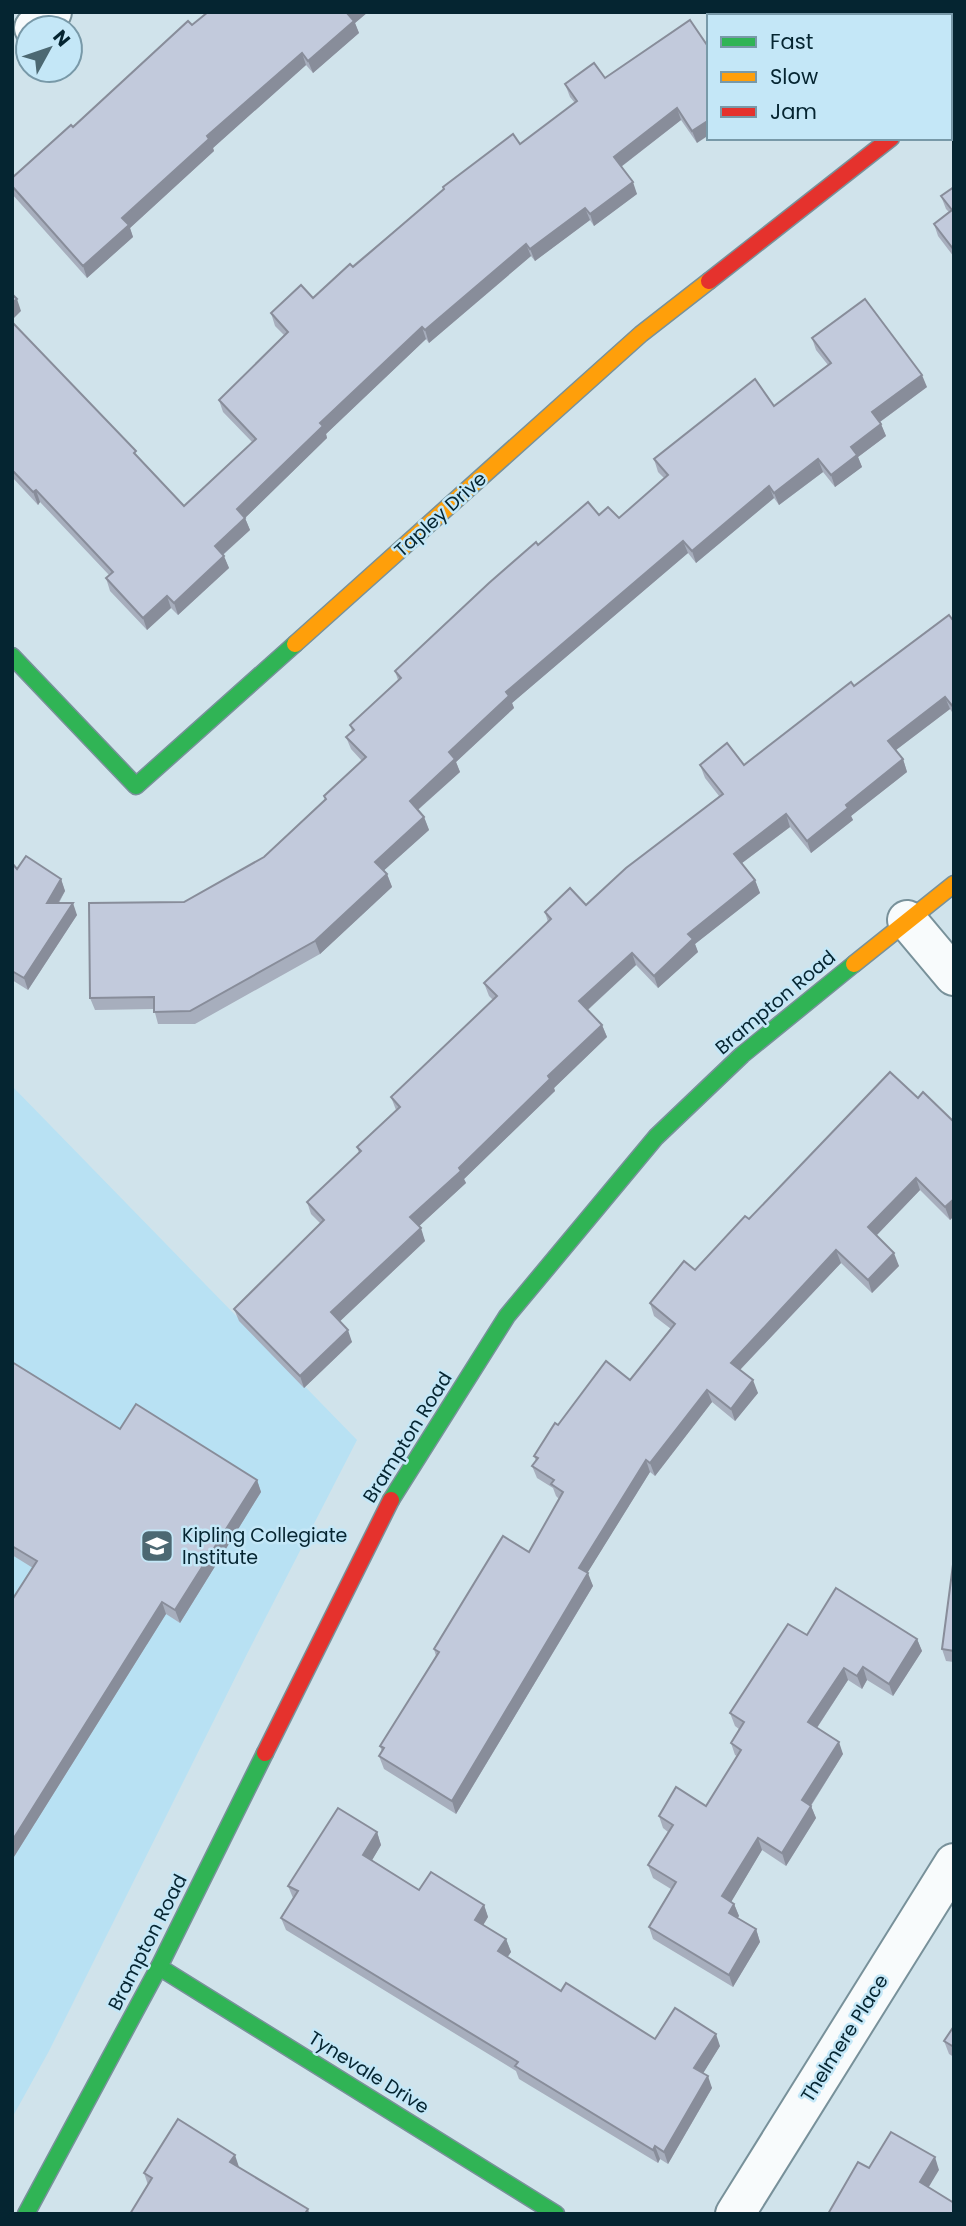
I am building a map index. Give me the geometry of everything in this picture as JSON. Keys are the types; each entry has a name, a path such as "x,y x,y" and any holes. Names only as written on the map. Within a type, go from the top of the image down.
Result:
{"street":[{"name":"Tapley Drive","path":"12,656 136,786 641,334 888,140"},
{"name":"Brampton Road","path":"26,2214 159,1967 383,1513 507,1316 656,1137 742,1055 954,884"},
{"path":"907,920 954,976"},
{"name":"Thelmere Place","path":"735,2214 954,1863"},
{"name":"Tynevale Drive","path":"159,1967 556,2214"}],"shaded area":[{"name":"Kipling Collegiate Institute","path":"12,1086 357,1440 49,2051 12,2118"}],"building":[{"path":"208,12 348,12 354,21 308,61 302,53 207,136 209,139 122,218 129,225 83,266 12,186 12,178 71,125 73,127 188,21 192,25"},
{"path":"797,12 881,14 798,14"},
{"path":"690,20 707,45 707,121 692,131 677,108 614,157 633,182 590,214 585,208 530,249 526,244 425,330 422,327 320,423 323,426 237,509 245,518 215,546 224,556 174,603 167,596 143,618 106,578 113,572 36,490 33,492 12,470 12,322 136,451 134,453 184,506 256,439 219,400 288,332 271,313 301,285 313,298 350,264 353,267 444,189 443,187 513,134 520,144 577,101 565,84 594,63 605,78"},
{"path":"954,187 954,250 934,224 952,210 941,196"},
{"path":"865,299 922,375 872,412 881,424 851,447 857,455 831,475 818,459 774,493 769,486 692,551 683,541 506,692 509,696 449,752 455,759 410,801 424,817 375,862 387,874 315,941 190,1011 154,1012 154,997 90,998 89,903 184,902 264,857 366,757 346,737 354,730 350,725 401,678 395,671 489,583 588,502 599,515 608,507 619,518 668,475 654,459 755,379 774,406 831,363 812,338"},
{"path":"949,615 954,618 954,708 945,697 888,741 903,759 807,841 786,814 734,854 755,880 688,934 693,939 654,976 632,953 579,1001 602,1025 548,1076 550,1079 459,1168 461,1171 410,1217 421,1228 331,1312 348,1330 300,1376 234,1309 324,1220 307,1202 361,1151 357,1147 400,1107 391,1097 497,996 484,983 551,919 545,912 570,888 586,905 626,868 723,794 700,765 727,743 744,765 851,682 854,686"},
{"path":"26,856 61,879 47,903 73,903 24,978 12,971 12,863 17,869"},
{"path":"890,1072 918,1098 923,1092 954,1122 954,1199 945,1207 916,1178 868,1227 894,1253 868,1280 836,1250 731,1363 753,1380 731,1409 707,1390 650,1463 646,1460 579,1568 588,1573 452,1801 379,1756 384,1748 380,1746 439,1652 434,1649 503,1536 529,1552 563,1492 551,1484 554,1480 532,1466 538,1458 534,1456 555,1423 558,1425 606,1361 630,1380 675,1324 650,1303 684,1261 695,1270 745,1216 749,1219"},
{"path":"12,1362 120,1429 136,1404 257,1480 175,1610 162,1602 12,1841 12,1600 37,1561 12,1546"},
{"path":"954,1557 954,1651 942,1649"},
{"path":"836,1588 917,1639 889,1684 863,1667 857,1676 844,1668 808,1722 839,1742 802,1800 811,1806 782,1853 758,1838 722,1896 734,1904 729,1913 756,1929 729,1975 649,1927 676,1882 648,1865 673,1825 659,1816 676,1787 706,1806 741,1750 731,1743 744,1722 730,1713 788,1624 807,1635"},
{"path":"338,1808 377,1832 363,1855 419,1890 431,1872 484,1905 475,1920 506,1939 498,1951 561,1991 566,1983 655,2039 675,2008 716,2034 694,2068 708,2076 664,2152 655,2146 653,2150 515,2066 518,2062 281,1918 298,1891 288,1886"},
{"path":"954,2026 954,2047 944,2041"},
{"path":"178,2119 235,2155 230,2162 308,2209 306,2212 310,2214 130,2214 152,2178 144,2173"},
{"path":"891,2132 935,2157 920,2182 954,2203 954,2214 828,2214 858,2162 869,2168"}],"traffic: fast":[{"path":"12,656 136,786 295,644"},
{"path":"391,1500 507,1316 656,1137 742,1055 854,964"},
{"path":"26,2214 159,1967 265,1753"},
{"path":"159,1967 556,2214"}],"traffic: slow":[{"path":"295,644 641,334 709,281"},
{"path":"854,964 954,884"}],"traffic: jam":[{"path":"709,281 888,140"},
{"path":"265,1753 391,1500"}],"place":[{"name":"Kipling Collegiate Institute","path":"157,1546"}]}
